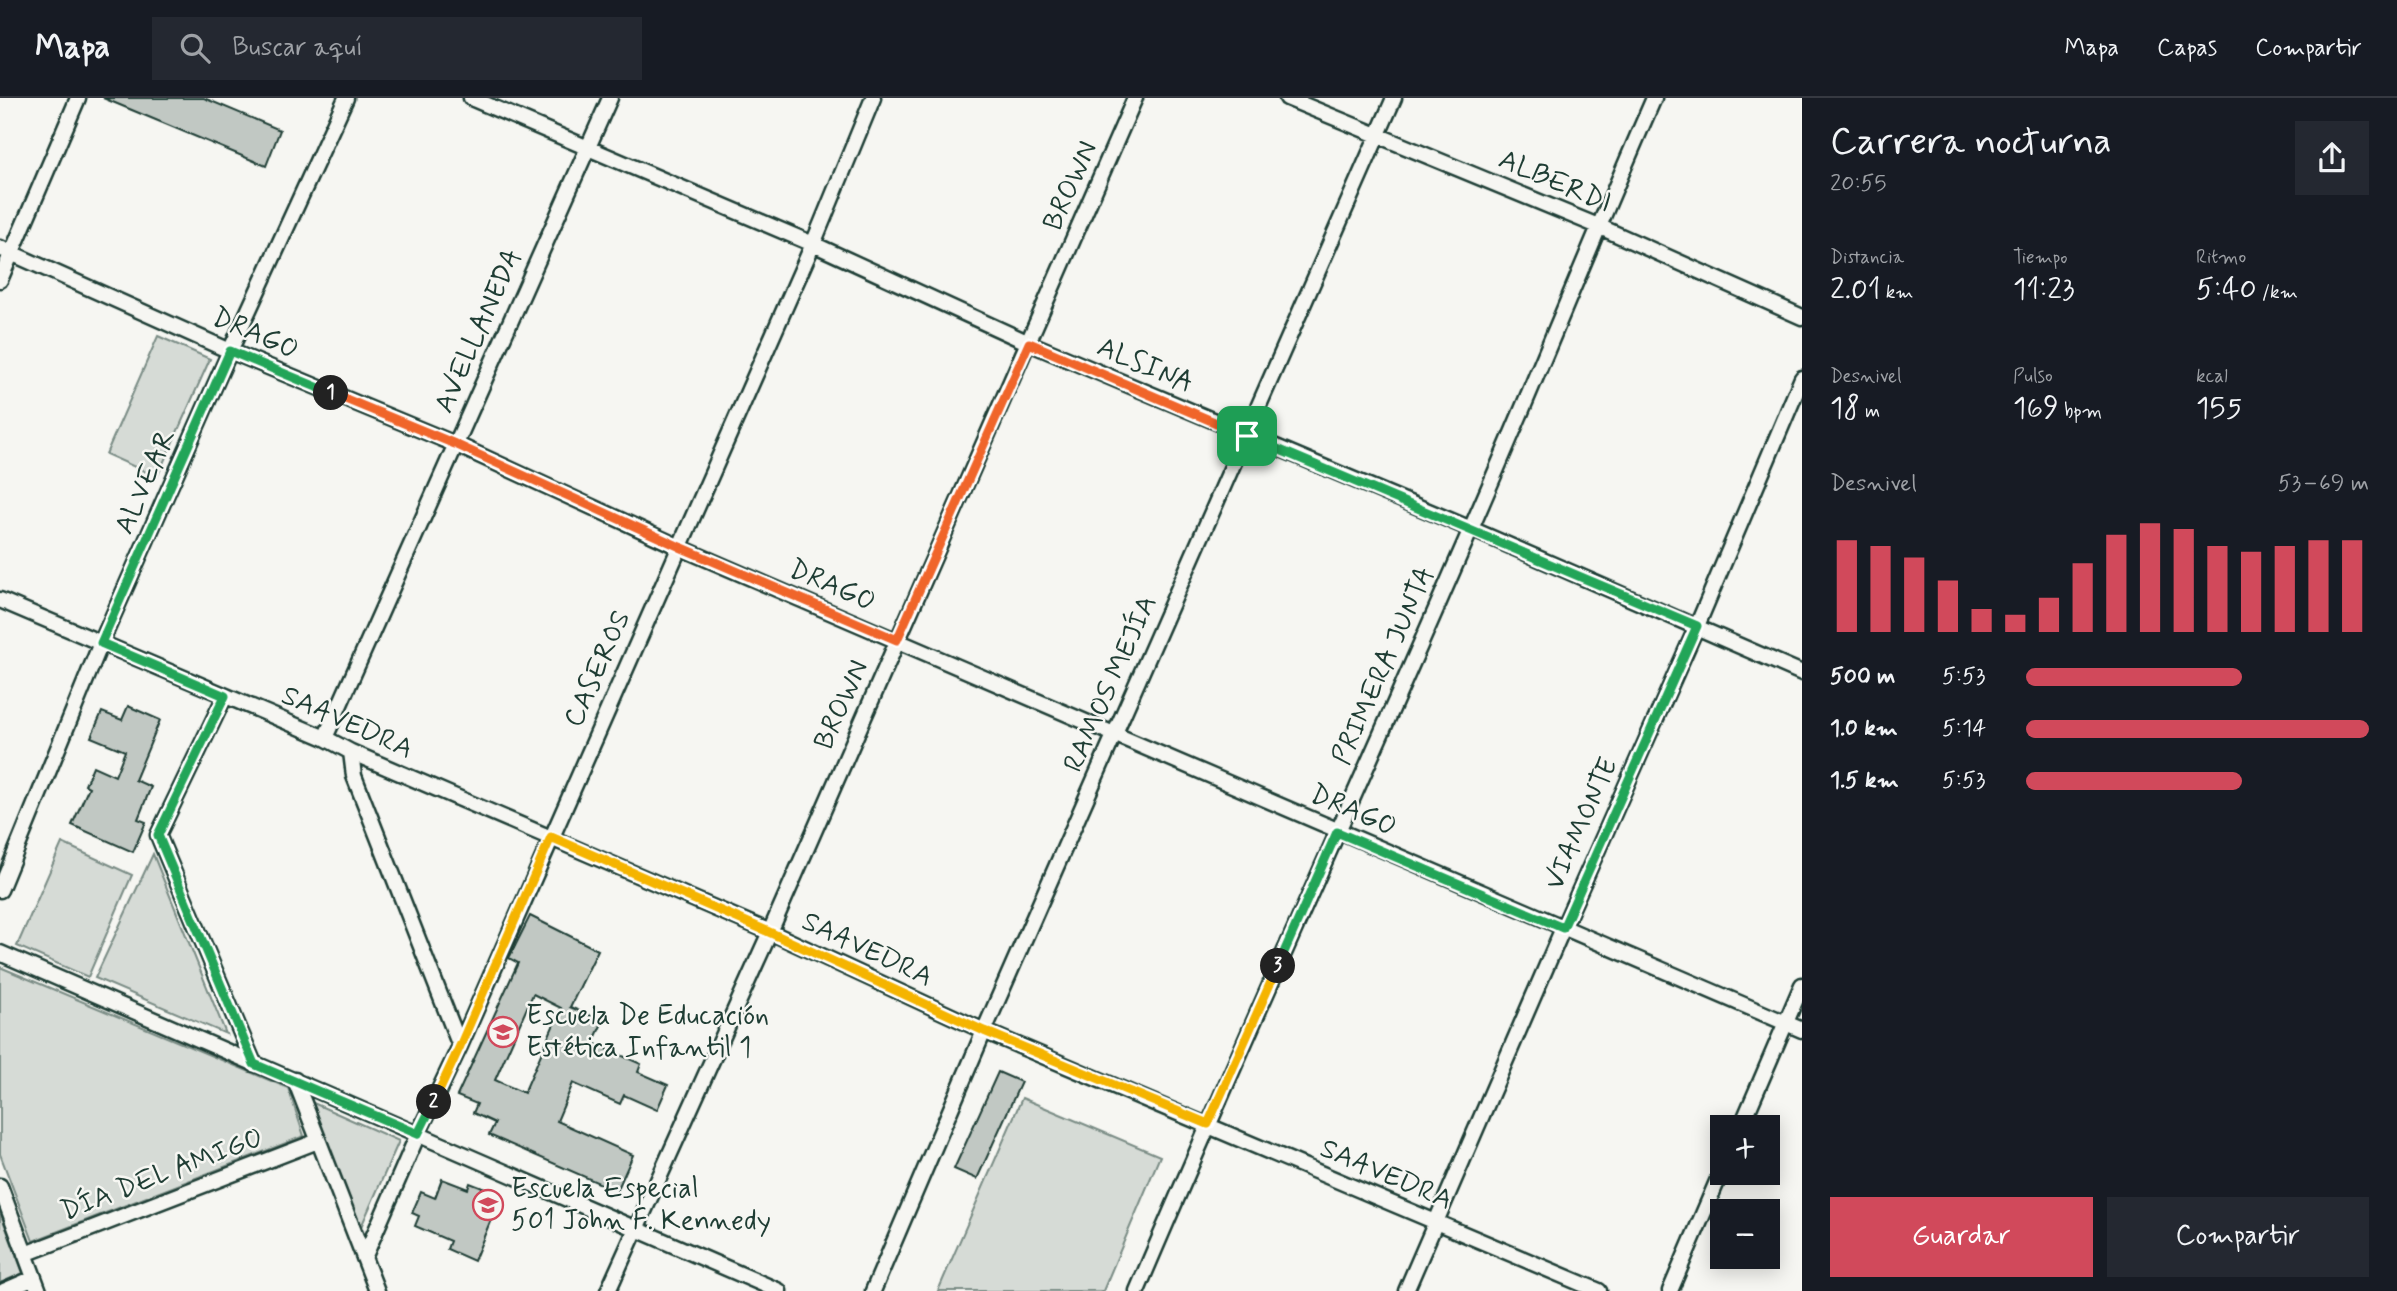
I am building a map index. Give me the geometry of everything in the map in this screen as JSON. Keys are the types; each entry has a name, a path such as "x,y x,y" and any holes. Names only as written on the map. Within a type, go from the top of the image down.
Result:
{"street":[{"path":"0,280 6,250 78,98"},
{"name":"ALVEAR","path":"0,890 101,643 346,98"},
{"name":"ALSINA","path":"471,98 813,244 1029,343 1471,529 1802,673"},
{"name":"AVELLANEDA","path":"325,738 610,98"},
{"name":"CASEROS","path":"364,1258 813,244 873,98"},
{"name":"BROWN","path":"608,1291 769,932 1135,98"},
{"name":"ALBERDI","path":"1287,98 1598,226 1802,317"},
{"name":"RAMOS MEJÍA","path":"873,1291 984,1031 1394,98"},
{"name":"PRIMERA JUNTA","path":"1137,1291 1471,529 1654,98"},
{"name":"DRAGO","path":"6,250 230,351 455,444 680,547 1802,1030"},
{"name":"VIAMONTE","path":"1406,1291 1697,626 1802,378"},
{"name":"SAAVEDRA","path":"0,600 325,738 351,752 769,932 984,1031 1599,1291"},
{"path":"225,696 158,835 254,1064"},
{"path":"351,752 354,776 460,1046"},
{"path":"0,953 779,1291"},
{"path":"1746,1115 1802,985"},
{"path":"295,1080 377,1291"},
{"name":"DÍA DEL AMIGO","path":"25,1254 318,1141"},
{"path":"1670,1291 1716,1185"},
{"path":"0,1186 36,1284 4,1291"}],"shaded area":[{"path":"158,336 210,359 157,477 106,454"},
{"path":"62,843 132,875 88,977 17,946"},
{"path":"153,854 226,1034 95,978"},
{"path":"0,967 288,1088 304,1136 33,1241 0,1154"},
{"path":"1022,1098 1160,1156 1103,1291 938,1291"},
{"path":"311,1102 399,1141 361,1227"},
{"path":"0,1212 23,1273 0,1283"}],"building":[{"path":"103,98 204,98 280,130 266,166"},
{"path":"128,706 160,720 135,780 151,787 138,819 146,822 133,852 72,825 89,787 85,785 93,766 115,776 125,751 91,737 102,712 122,720"},
{"path":"530,916 598,950 570,1007 603,1021 593,1043 641,1064 638,1072 668,1085 657,1110 624,1095 620,1104 573,1083 557,1121 633,1155 617,1191 489,1135 495,1123 473,1113 477,1104 457,1096 518,963 509,958","holes":["533,994 561,1008 524,1093 495,1080"]},
{"path":"998,1072 1021,1082 977,1179 954,1169"},
{"path":"442,1179 468,1189 470,1183 501,1195 474,1261 447,1249 450,1241 415,1226 419,1216 412,1213 421,1192 435,1198"}],"place":[{"name":"Escuela De Educación Estética Infantil 1","path":"503,1032"},
{"name":"Escuela Especial 501 John F. Kennedy","path":"488,1205"}],"route":[{"path":"1029,343 1247,436 1697,626 1563,928 1337,832 1208,1124 984,1031 769,932 551,837 460,1046 418,1134 254,1064 158,835 225,696 101,643 230,351 455,444 680,547 897,640 1029,343"}]}
